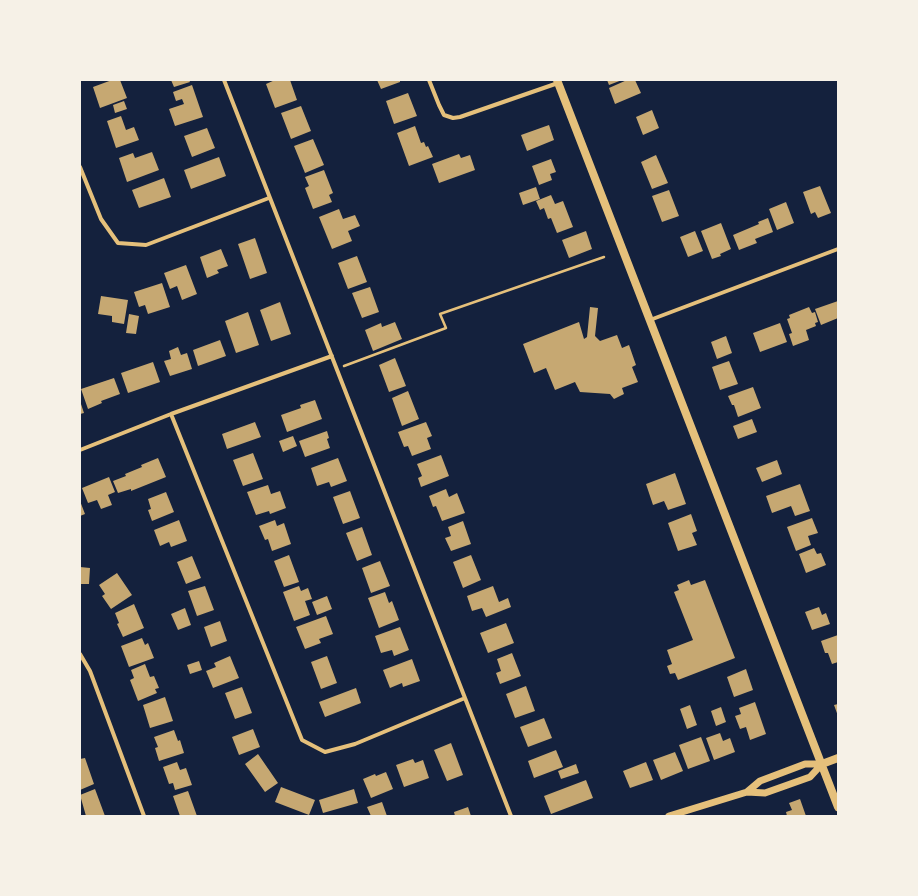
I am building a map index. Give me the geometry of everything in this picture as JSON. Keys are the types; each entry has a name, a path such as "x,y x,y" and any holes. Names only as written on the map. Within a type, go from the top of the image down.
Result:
{"main road":[{"path":"558,81 838,807"},
{"path":"822,764 838,758"}],"street":[{"path":"224,80 511,816"},
{"path":"429,80 444,114 453,118 470,114 558,81"},
{"path":"80,167 101,219 118,243 146,245 270,198"},
{"path":"650,321 838,249"},
{"path":"80,450 171,414 332,356"},
{"path":"171,414 302,740 325,752 355,744 465,698"},
{"path":"80,654 90,671 144,816"},
{"path":"669,816 747,792 760,781 805,764 822,764"},
{"path":"747,792 765,794 810,777 822,764"}],"path":[{"path":"337,369 446,328 440,314 604,257"}],"building":[{"path":"112,80 120,80 127,98 100,108 93,87"},
{"path":"171,80 189,80 190,82 174,87"},
{"path":"275,80 290,80 297,100 275,108 266,84"},
{"path":"377,80 400,80 400,82 381,89"},
{"path":"607,80 622,80 609,85"},
{"path":"627,80 635,80 641,93 615,104 609,88"},
{"path":"192,85 203,117 175,126 169,109 184,104 182,99 176,101 173,92"},
{"path":"408,93 417,116 394,124 386,101"},
{"path":"124,101 127,109 115,113 113,105"},
{"path":"301,106 311,131 291,139 281,113"},
{"path":"652,110 659,128 643,135 636,117"},
{"path":"121,116 126,130 134,127 139,140 116,148 107,121"},
{"path":"549,125 554,140 527,151 521,135"},
{"path":"415,126 421,143 424,142 426,147 428,146 433,157 409,166 397,133"},
{"path":"207,128 215,148 192,157 184,136"},
{"path":"313,139 324,165 305,173 294,146"},
{"path":"152,152 159,170 127,182 119,158 133,153 135,158"},
{"path":"459,154 461,158 470,155 475,170 439,183 432,164"},
{"path":"656,155 668,183 652,189 641,162"},
{"path":"219,157 226,176 191,189 184,170"},
{"path":"551,159 556,172 550,174 552,180 539,185 532,166"},
{"path":"324,170 333,193 329,195 332,202 313,209 305,188 309,186 305,177"},
{"path":"164,178 171,197 139,208 132,190"},
{"path":"820,186 831,213 818,218 815,212 811,214 803,192"},
{"path":"536,187 540,199 523,205 519,193"},
{"path":"669,190 679,216 662,222 652,196"},
{"path":"551,195 555,204 563,201 573,227 557,233 551,218 548,219 544,208 540,210 536,201"},
{"path":"786,202 794,223 777,230 769,209"},
{"path":"339,209 343,219 355,215 360,226 348,231 352,241 332,249 319,217"},
{"path":"768,218 773,232 755,239 757,243 739,250 733,235 759,224 758,222"},
{"path":"721,223 731,249 720,254 721,256 712,259 701,231"},
{"path":"586,231 592,249 569,258 562,240"},
{"path":"695,231 703,251 688,257 680,237"},
{"path":"255,238 267,273 250,279 238,244"},
{"path":"221,249 228,266 217,270 219,273 207,278 200,257"},
{"path":"357,256 367,282 348,289 338,263"},
{"path":"186,265 197,294 182,300 177,286 170,289 164,273"},
{"path":"162,283 170,307 148,314 145,305 139,307 134,292"},
{"path":"370,287 379,312 362,318 352,293"},
{"path":"101,296 128,300 124,324 112,322 112,316 98,314"},
{"path":"838,301 838,318 821,325 815,309"},
{"path":"280,302 291,334 271,341 260,310"},
{"path":"590,307 598,308 595,336 600,341 617,335 622,348 629,345 636,365 632,367 638,382 622,388 624,394 614,399 610,394 580,392 575,382 555,390 546,368 534,373 523,344 579,322 584,339 587,337"},
{"path":"809,307 812,313 815,312 818,322 815,323 816,326 806,330 809,340 793,346 789,334 792,333 787,319 790,318 789,315"},
{"path":"248,312 259,345 236,353 225,321"},
{"path":"129,314 139,316 136,334 126,333"},
{"path":"395,322 402,339 373,351 365,330 381,323 382,327"},
{"path":"780,323 787,342 760,352 753,333"},
{"path":"726,336 732,353 717,359 711,342"},
{"path":"220,340 226,356 198,366 193,350"},
{"path":"178,347 181,355 187,353 192,369 170,376 164,361 171,359 169,351"},
{"path":"395,358 406,386 389,392 379,365"},
{"path":"729,361 738,384 720,390 712,367"},
{"path":"153,362 160,382 128,393 121,373"},
{"path":"114,378 120,394 101,401 102,403 88,409 81,389"},
{"path":"753,387 761,408 738,417 734,405 732,405 728,396"},
{"path":"408,391 419,419 402,426 392,398"},
{"path":"315,400 322,419 287,432 281,415 301,408 300,405"},
{"path":"80,401 84,413 80,414"},
{"path":"752,419 757,432 738,439 733,426"},
{"path":"255,422 261,437 227,449 222,434"},
{"path":"426,422 432,436 427,438 431,449 412,456 408,446 404,447 398,432"},
{"path":"327,431 329,438 327,439 330,448 305,457 299,441"},
{"path":"293,436 297,446 283,452 279,441"},
{"path":"253,453 263,479 243,486 233,460"},
{"path":"441,455 449,476 421,487 418,478 422,476 417,464"},
{"path":"158,458 166,477 131,491 131,489 118,493 113,481 142,467 141,465"},
{"path":"338,458 347,481 331,487 329,482 317,486 311,468"},
{"path":"777,460 782,474 762,482 756,468"},
{"path":"675,473 686,504 668,510 664,501 653,505 646,484"},
{"path":"109,477 115,492 108,495 112,505 101,509 97,500 88,503 82,488"},
{"path":"800,484 810,511 795,516 791,506 772,513 766,496"},
{"path":"268,485 271,494 280,491 286,508 270,514 269,511 256,515 247,492"},
{"path":"446,489 449,497 457,493 465,513 442,521 436,506 433,507 429,496"},
{"path":"350,491 360,518 343,524 333,497"},
{"path":"166,492 174,512 152,521 148,510 151,509 148,499"},
{"path":"80,501 85,514 80,516"},
{"path":"691,514 697,531 692,533 697,545 678,551 668,523"},
{"path":"812,518 818,533 808,536 811,545 796,551 787,527"},
{"path":"179,520 187,541 171,547 169,542 160,546 154,530"},
{"path":"275,520 277,526 284,523 291,544 272,551 268,539 265,540 259,526"},
{"path":"463,521 471,544 451,551 445,538 451,536 448,527"},
{"path":"362,527 372,555 357,561 346,533"},
{"path":"814,548 817,554 821,553 826,565 806,573 799,554"},
{"path":"289,555 299,582 284,587 274,561"},
{"path":"471,555 481,580 463,588 453,562"},
{"path":"192,556 201,578 186,584 177,562"},
{"path":"380,561 390,586 371,593 362,568"},
{"path":"80,567 90,568 89,584 80,584"},
{"path":"117,573 132,595 111,609 102,596 105,594 99,585"},
{"path":"689,580 691,585 705,580 735,658 678,680 675,673 670,674 667,666 672,664 667,650 693,640 674,592 679,590 677,585"},
{"path":"205,586 214,610 197,616 188,591"},
{"path":"299,586 301,591 308,588 312,599 305,601 310,615 294,621 283,592"},
{"path":"493,586 499,602 508,598 511,607 486,617 482,608 472,611 467,596"},
{"path":"385,592 389,603 392,601 399,620 379,628 368,598"},
{"path":"327,596 332,609 317,615 312,602"},
{"path":"134,604 144,628 123,637 117,624 119,623 115,613"},
{"path":"819,607 822,615 826,613 830,624 812,630 805,612"},
{"path":"185,608 191,625 178,630 171,614"},
{"path":"326,616 333,634 319,639 321,643 305,649 296,627"},
{"path":"220,621 227,641 211,647 204,627"},
{"path":"506,623 514,643 488,653 480,633"},
{"path":"400,627 409,650 394,656 392,650 381,653 375,636"},
{"path":"838,635 838,662 832,664 828,653 825,653 821,641"},
{"path":"142,638 145,645 148,643 154,658 129,667 121,646"},
{"path":"512,653 521,676 500,684 496,673 501,671 497,659"},
{"path":"230,656 239,678 213,688 206,671 216,667 214,663"},
{"path":"327,656 337,683 321,689 311,662"},
{"path":"412,659 420,681 403,687 402,683 390,688 383,670"},
{"path":"199,661 202,670 190,674 187,665"},
{"path":"145,664 150,677 154,676 159,688 155,689 157,693 138,701 130,680 134,678 131,670"},
{"path":"746,669 753,690 734,697 727,677"},
{"path":"526,686 535,711 515,718 506,694"},
{"path":"242,687 252,713 235,719 225,693"},
{"path":"356,688 361,703 325,717 319,702"},
{"path":"165,697 173,721 150,728 143,705"},
{"path":"755,702 766,734 750,740 746,727 740,729 735,716 741,714 739,708"},
{"path":"838,704 838,716 834,705"},
{"path":"690,705 697,725 687,729 680,709"},
{"path":"721,707 726,722 716,726 711,711"},
{"path":"544,718 552,738 528,747 520,727"},
{"path":"253,729 260,747 239,755 232,737"},
{"path":"174,730 178,741 180,740 184,753 159,761 155,748 158,747 154,737"},
{"path":"720,733 723,741 730,738 735,752 714,760 706,738"},
{"path":"701,737 710,761 688,769 679,745"},
{"path":"451,743 463,775 447,781 434,750"},
{"path":"556,750 563,767 534,778 528,761"},
{"path":"675,752 683,771 661,780 653,760"},
{"path":"258,754 278,783 265,792 245,764"},
{"path":"85,758 94,784 80,790 80,759"},
{"path":"413,759 415,763 423,760 429,778 404,787 396,765"},
{"path":"177,762 180,770 186,768 192,785 175,790 173,783 169,784 163,767"},
{"path":"646,762 653,780 630,788 623,771"},
{"path":"576,764 579,773 561,779 558,771"},
{"path":"386,772 393,789 371,798 363,779 375,774 376,776"},
{"path":"586,780 593,798 551,814 544,796"},
{"path":"281,787 315,800 309,815 275,802"},
{"path":"95,789 105,816 86,816 80,795"},
{"path":"354,789 358,803 323,813 319,800"},
{"path":"188,791 197,816 180,816 173,796"},
{"path":"800,799 806,816 787,816 786,812 792,810 789,803"},
{"path":"382,802 387,816 371,816 367,807"},
{"path":"468,807 471,816 455,816 454,812"}]}
